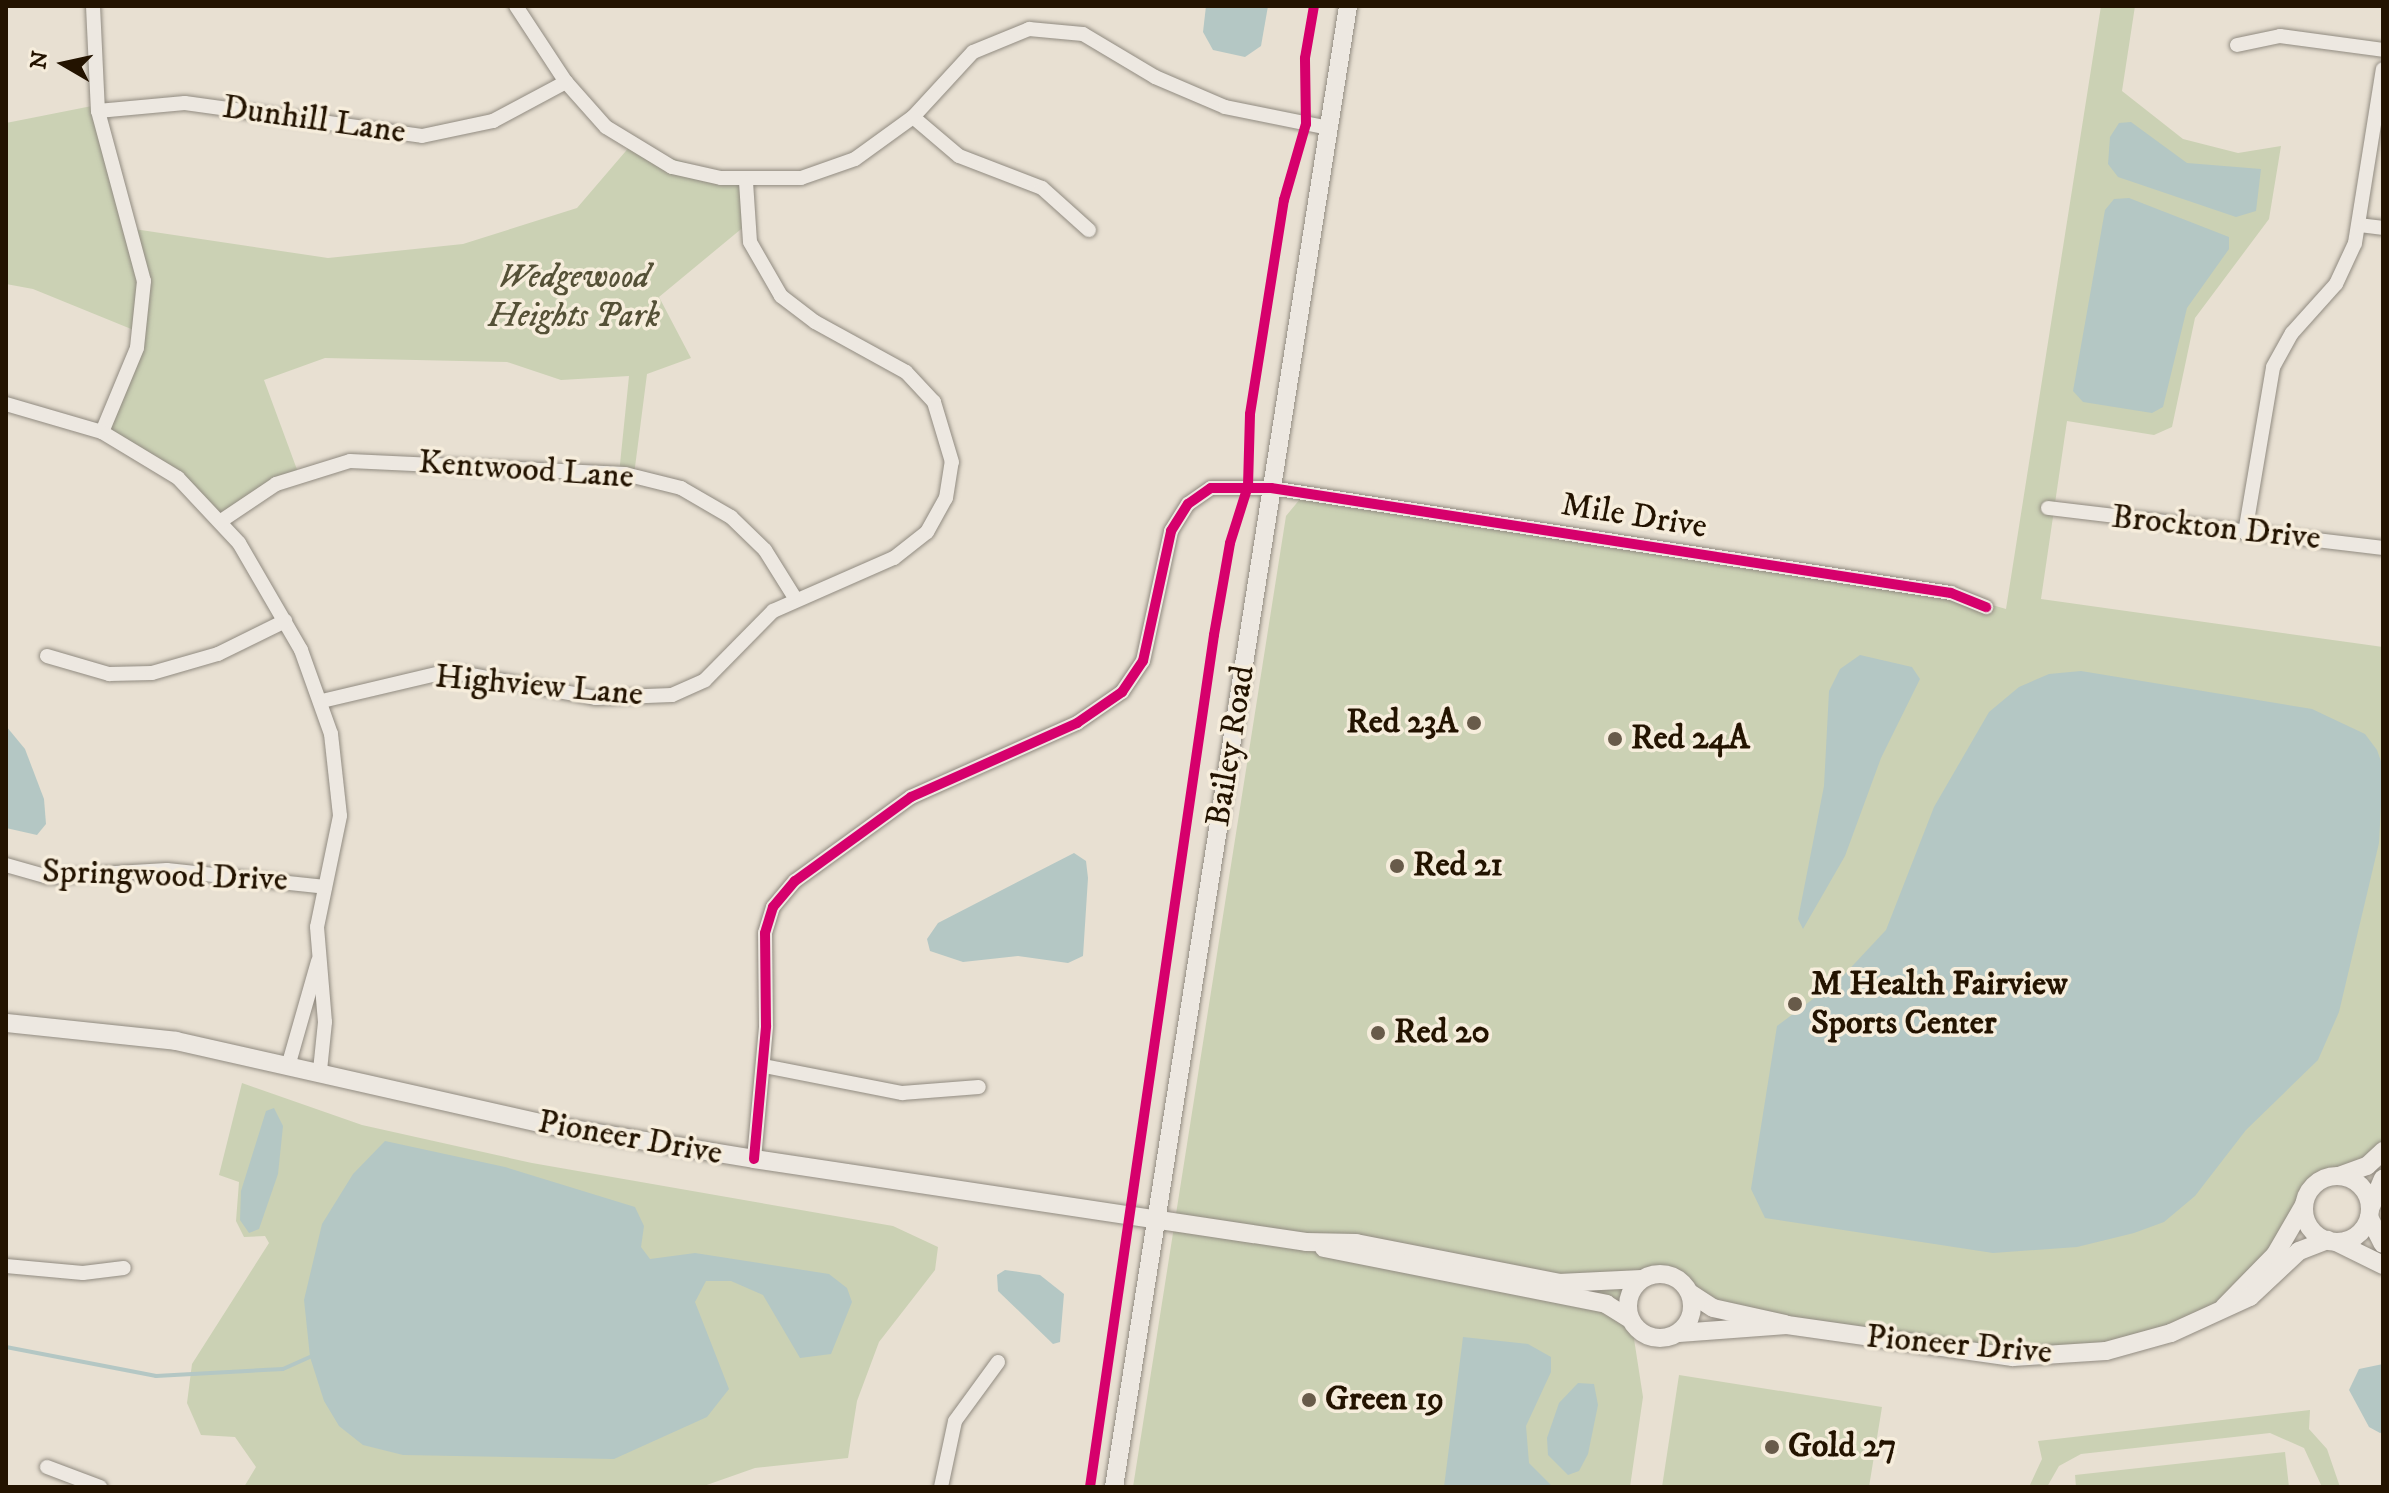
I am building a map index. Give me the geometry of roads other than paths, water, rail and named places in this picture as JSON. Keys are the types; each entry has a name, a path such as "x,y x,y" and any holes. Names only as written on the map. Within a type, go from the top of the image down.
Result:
{"street":[{"path":"93,6 98,111 144,281 137,348 102,432"},
{"path":"516,6 566,82 606,127 649,156 695,174 746,182 827,170 876,146 913,117 973,52 1009,33 1047,27 1102,42 1200,98 1329,128"},
{"name":"Bailey Road","path":"1114,1487 1348,6"},
{"path":"2237,45 2280,36 2383,50"},
{"path":"2245,533 2273,367 2292,333 2339,279 2359,225 2383,69"},
{"name":"Dunhill Lane","path":"98,111 185,103 422,136 493,121 566,82"},
{"path":"913,117 959,156 1042,188 1089,230"},
{"name":"Highview Lane","path":"322,701 449,671 596,698 672,695 705,680 757,622 795,598 912,547 946,498 951,452 943,420 920,384 796,309 768,280 746,225 746,182"},
{"path":"2359,225 2383,228"},
{"name":"Springwood Drive","path":"6,404 102,432 159,464 221,521 285,621 322,701 340,816 325,887 318,960 289,1063"},
{"name":"Kentwood Lane","path":"221,521 276,484 350,461 625,474 681,488 731,517 765,550 795,598"},
{"name":"Mile Drive","path":"754,1159 764,1066 765,933 782,893 934,783 1077,723 1122,692 1143,661 1177,517 1211,488 1271,488 1951,593 1986,607"},
{"name":"Brockton Drive","path":"2048,508 2383,548"},
{"path":"47,656 109,674 152,673 218,654 285,621"},
{"name":"Springwood Drive","path":"6,865 48,877 167,870 241,882 290,878 325,887"},
{"name":"Springwood Drive","path":"318,960 325,1022 320,1070"},
{"name":"Pioneer Drive","path":"6,1023 176,1041 320,1070 543,1124 754,1159 1306,1242 1356,1243 1569,1285 1642,1279"},
{"path":"764,1066 902,1093 979,1087"},
{"path":"2383,1151 2367,1166 2316,1184 2304,1205 2309,1226 2332,1241 2383,1265"},
{"path":"2339,1176 2363,1189 2369,1213 2383,1244"},
{"path":"2332,1241 2358,1234 2383,1179"},
{"name":"Pioneer Drive","path":"2219,1312 2275,1255 2304,1205"},
{"name":"Pioneer Drive","path":"1679,1333 1787,1325 2049,1357 2106,1351 2219,1312 2250,1297 2299,1251 2332,1241"},
{"name":"Pioneer Drive","path":"1306,1242 1354,1258 1606,1304 1630,1319"},
{"path":"6,1266 83,1273 124,1268"},
{"path":"1671,1276 1690,1293 1691,1315 1679,1333 1653,1338 1630,1319 1628,1300 1642,1279 1671,1276"},
{"name":"Pioneer Drive","path":"1690,1293 1713,1308 1766,1315 1787,1325"},
{"path":"941,1487 955,1421 998,1362"},
{"path":"47,1467 100,1487"}],"waterway":[{"path":"6,1347 156,1376 283,1369 310,1357"}],"place":[{"name":"Red 23A","path":"1474,723"},
{"name":"Red 24A","path":"1615,739"},
{"name":"Red 21","path":"1397,866"},
{"name":"M Health Fairview Sports Center","path":"1795,1004"},
{"name":"Red 20","path":"1378,1033"},
{"name":"Green 19","path":"1309,1400"},
{"name":"Gold 27","path":"1772,1447"}],"park label":[{"name":"Wedgewood Heights Park","path":"574,296"}]}
